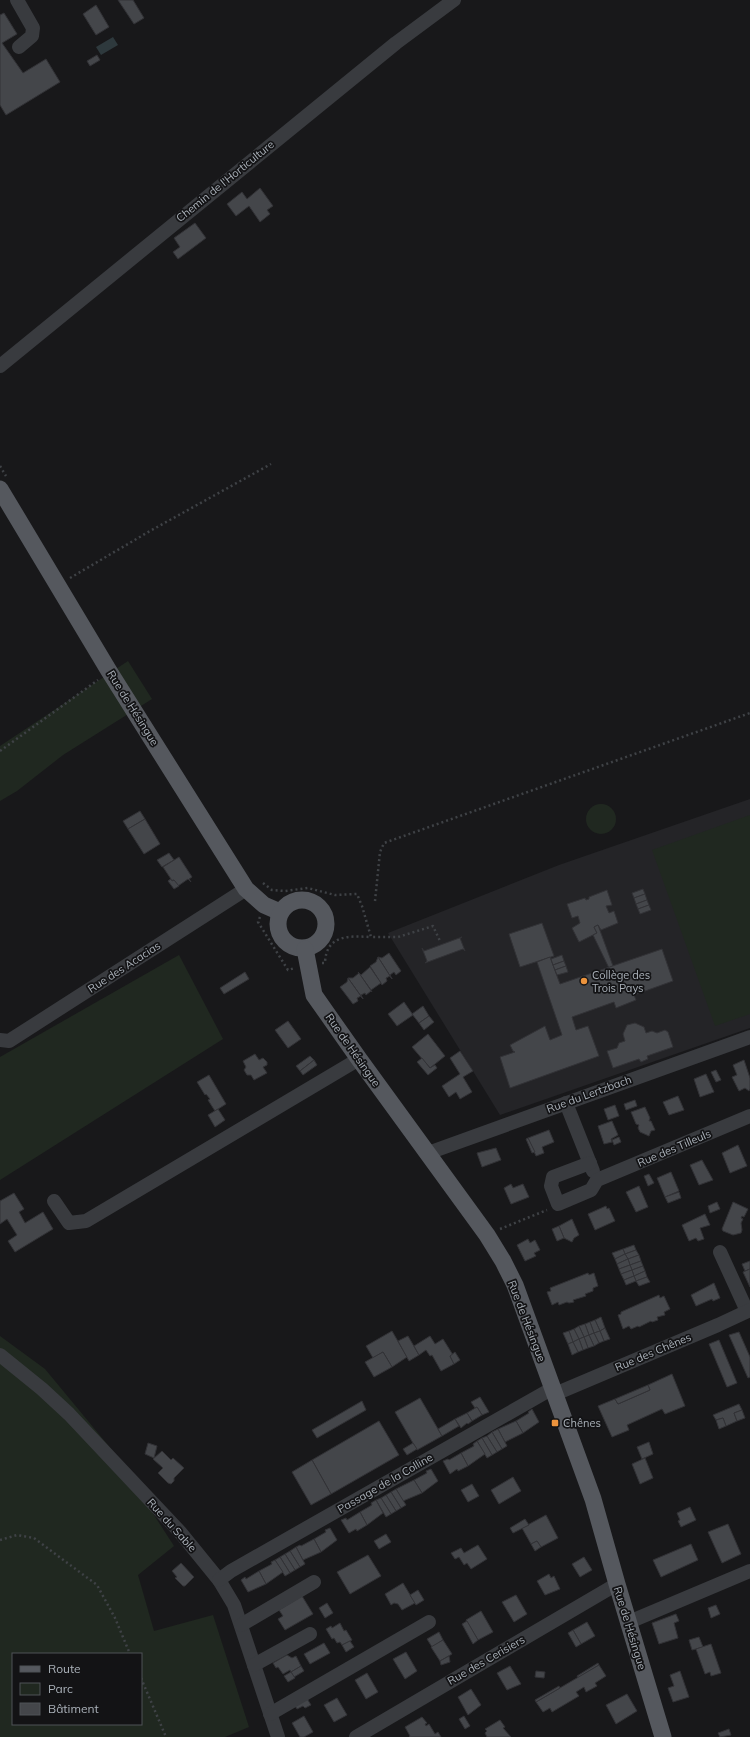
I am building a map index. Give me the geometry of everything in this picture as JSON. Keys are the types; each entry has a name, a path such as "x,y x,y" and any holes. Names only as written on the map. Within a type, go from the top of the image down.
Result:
{"main road":[{"name":"Rue de Hésingue","path":"0,489 109,671 246,889 264,905 280,912"},
{"path":"302,900 318,906 325,917 326,930 322,938 314,945 307,956 297,948 290,946 280,935 277,927 280,912 293,902 302,900"},
{"name":"Rue de Hésingue","path":"307,956 314,995 487,1234 515,1284 593,1499 663,1737"}],"street":[{"path":"16,0 33,28 32,36 19,47"},
{"name":"Chemin de l'Horticulture","path":"0,366 390,47 454,0"},
{"name":"Rue des Acacias","path":"0,1040 9,1041 246,889"},
{"name":"Rue du Lertzbach","path":"428,1153 566,1102 750,1037"},
{"path":"54,1202 69,1223 86,1221 359,1059"},
{"path":"566,1102 598,1180"},
{"name":"Rue des Tilleuls","path":"558,1204 591,1190 598,1180 750,1116"},
{"path":"558,1204 551,1186 553,1177 590,1163"},
{"path":"720,1252 748,1310"},
{"name":"Rue des Chênes","path":"554,1391 718,1325 748,1310"},
{"name":"Rue du Sable","path":"0,1355 42,1389 68,1414 180,1532 220,1580 229,1596 241,1625 278,1737"},
{"name":"Passage de la Colline","path":"220,1580 251,1560 554,1391"},
{"path":"629,1622 750,1571"},
{"path":"241,1625 314,1582"},
{"name":"Rue des Cerisiers","path":"356,1737 617,1584"},
{"path":"270,1714 429,1622"},
{"path":"254,1665 310,1634"}],"path":[{"path":"59,587 68,580 150,531 271,464"},
{"path":"0,751 109,671"},
{"path":"375,901 380,852 384,843 636,755 750,713"},
{"path":"288,970 258,922 264,905 272,890 285,891 308,888 334,894 357,894 371,937"},
{"path":"307,956 325,963 325,957 333,942 344,937 398,937 433,926 440,941"},
{"path":"487,1234 549,1210 558,1204"},
{"path":"0,1540 17,1535 34,1538 97,1586 115,1618 130,1653"},
{"path":"142,1680 166,1737"}],"shaded area":[{"path":"113,37 118,45 101,55 96,47"},
{"name":"Collège des Trois Pays","path":"750,799 750,1028 500,1115 388,933 559,865"}],"green space":[{"path":"128,661 152,699 63,755 17,791 0,801 0,746"},
{"path":"601,804 612,808 616,819 612,830 601,834 590,830 586,819 590,808"},
{"path":"750,815 750,1014 715,1026 652,850"},
{"path":"179,955 223,1039 0,1180 0,1057"},
{"path":"0,1336 45,1369 112,1450 174,1546 138,1575 154,1631 213,1615 249,1727 225,1737 0,1737"}],"building":[{"path":"118,0 133,0 144,18 134,24"},
{"path":"96,5 109,27 96,35 83,14"},
{"path":"4,13 17,34 2,43 23,73 46,59 60,82 6,115 0,105 0,15"},
{"path":"97,55 100,60 90,66 87,61"},
{"path":"260,188 273,206 267,210 270,214 260,222 249,206 236,216 227,204 242,192 247,199"},
{"path":"195,223 206,238 178,259 173,252 180,247 174,238"},
{"path":"140,811 145,819 128,829 123,821"},
{"path":"145,819 160,844 144,854 128,829"},
{"path":"169,853 174,860 162,867 157,860"},
{"path":"179,857 192,877 189,879 191,882 188,879 178,886 174,880 168,881 171,879 163,867"},
{"path":"171,879 172,881 174,880 179,886 174,889 168,881"},
{"path":"643,889 645,894 634,898 632,893"},
{"path":"607,890 612,905 606,906 609,913 614,911 618,923 601,930 598,925 594,927 597,933 579,942 572,928 580,923 578,916 572,918 567,904 585,898 586,900 589,899 589,897"},
{"path":"645,894 647,900 636,904 634,898"},
{"path":"647,900 649,905 638,909 636,904"},
{"path":"649,905 651,910 640,914 638,909"},
{"path":"542,923 554,956 520,967 509,934"},
{"path":"598,925 613,966 609,968 593,935 597,933 594,927"},
{"path":"462,937 460,938 465,951 463,949 425,963 427,961 422,948 424,951"},
{"path":"662,949 673,981 634,995 636,1000 616,1008 614,1002 572,1017 576,1030 588,1026 599,1056 510,1088 500,1057 515,1052 510,1045 545,1026 550,1040 562,1035 537,962 550,957 560,984"},
{"path":"389,953 401,971 396,975 394,972 390,975 392,979 378,957 382,958"},
{"path":"562,955 564,961 553,965 551,959"},
{"path":"378,957 392,979 390,976 386,978 387,981 382,985 370,966 376,962"},
{"path":"564,961 566,966 555,970 553,965"},
{"path":"566,966 568,972 557,975 555,970"},
{"path":"370,967 381,983 371,990 358,972 361,975"},
{"path":"245,972 249,979 224,994 220,988"},
{"path":"359,973 372,992 371,991 366,995 365,993 361,995 363,999 348,978 353,978"},
{"path":"348,978 361,996 357,998 358,1001 353,1004 340,987 347,982"},
{"path":"404,1002 413,1015 397,1026 388,1014"},
{"path":"423,1006 429,1016 419,1023 412,1014"},
{"path":"429,1016 434,1022 424,1030 419,1023"},
{"path":"288,1021 301,1039 288,1048 275,1030"},
{"path":"635,1023 644,1027 646,1033 652,1031 657,1033 665,1030 668,1032 673,1047 647,1056 648,1059 641,1062 639,1059 613,1068 607,1051 617,1048 619,1043 625,1041 623,1034 627,1025"},
{"path":"428,1034 445,1056 430,1068 412,1047"},
{"path":"460,1051 473,1071 463,1077 472,1092 460,1099 456,1092 449,1097 442,1086 460,1074 450,1058"},
{"path":"255,1054 259,1060 263,1058 267,1062 267,1065 263,1067 267,1073 254,1080 251,1075 247,1075 244,1070 246,1067 243,1061"},
{"path":"310,1056 314,1060 300,1071 296,1066"},
{"path":"422,1058 430,1068 435,1065 437,1068 428,1075 417,1062"},
{"path":"314,1060 317,1065 303,1075 300,1071"},
{"path":"744,1060 750,1078 750,1089 749,1091 745,1088 739,1091 732,1077 737,1075 733,1065"},
{"path":"716,1070 721,1080 716,1082 711,1072"},
{"path":"706,1074 714,1092 700,1097 694,1079"},
{"path":"209,1075 226,1104 215,1111 208,1100 210,1099 206,1094 205,1095 197,1082"},
{"path":"678,1096 684,1110 669,1115 663,1102"},
{"path":"635,1100 637,1106 626,1110 624,1104"},
{"path":"615,1105 619,1116 608,1120 604,1109"},
{"path":"645,1107 650,1118 649,1121 651,1121 655,1130 651,1131 649,1136 640,1132 638,1128 639,1125 636,1124 631,1112"},
{"path":"218,1109 225,1120 215,1127 208,1115"},
{"path":"612,1121 618,1135 611,1139 612,1142 604,1144 598,1126"},
{"path":"549,1130 554,1142 542,1147 544,1153 536,1156 528,1138"},
{"path":"619,1137 621,1142 614,1145 612,1140"},
{"path":"528,1138 535,1152 532,1153 526,1139"},
{"path":"738,1145 747,1166 730,1173 722,1153"},
{"path":"496,1148 501,1160 482,1167 477,1153"},
{"path":"702,1160 713,1180 699,1185 690,1165"},
{"path":"671,1172 679,1191 665,1197 657,1178"},
{"path":"649,1174 654,1183 648,1186 644,1176"},
{"path":"511,1184 513,1188 523,1184 529,1197 511,1204 504,1188"},
{"path":"639,1186 648,1207 636,1212 626,1192"},
{"path":"679,1192 681,1198 668,1203 665,1197"},
{"path":"14,1193 24,1209 19,1212 25,1223 43,1212 53,1229 15,1252 8,1241 17,1235 7,1219 0,1224 0,1201"},
{"path":"717,1202 720,1209 710,1213 708,1206"},
{"path":"733,1202 748,1209 744,1217 742,1216 741,1218 743,1219 741,1223 741,1233 733,1235 723,1231 722,1229"},
{"path":"606,1206 607,1209 609,1208 615,1221 595,1230 588,1214"},
{"path":"705,1214 710,1225 700,1228 704,1239 698,1241 696,1238 689,1241 682,1225"},
{"path":"572,1219 579,1235 574,1238 572,1242 564,1238 559,1226"},
{"path":"559,1226 564,1238 557,1241 552,1229"},
{"path":"528,1239 530,1243 535,1240 540,1250 534,1253 536,1256 525,1261 517,1245"},
{"path":"634,1245 636,1250 625,1254 623,1249"},
{"path":"623,1249 625,1254 615,1259 612,1253"},
{"path":"636,1250 639,1255 628,1259 625,1254"},
{"path":"625,1254 628,1259 617,1264 615,1259"},
{"path":"639,1255 641,1261 630,1265 628,1259"},
{"path":"628,1259 630,1265 619,1269 617,1264"},
{"path":"641,1261 643,1266 632,1270 630,1265"},
{"path":"750,1261 750,1269 745,1271 742,1264"},
{"path":"630,1265 632,1270 621,1274 619,1269"},
{"path":"643,1266 645,1271 634,1276 632,1270"},
{"path":"750,1269 750,1287 743,1272"},
{"path":"632,1270 634,1276 624,1280 621,1274"},
{"path":"645,1271 647,1277 636,1281 634,1276"},
{"path":"588,1273 589,1275 594,1273 598,1286 593,1288 593,1291 585,1294 586,1296 573,1300 574,1302 567,1302 559,1305 558,1302 552,1305 547,1292 551,1291 550,1288"},
{"path":"634,1276 636,1281 626,1285 624,1280"},
{"path":"647,1277 650,1282 639,1286 636,1281"},
{"path":"714,1283 720,1298 713,1301 712,1299 696,1306 691,1295"},
{"path":"659,1295 660,1298 664,1296 670,1309 664,1312 665,1315 657,1317 658,1320 651,1321 639,1327 638,1326 631,1329 629,1326 623,1329 618,1315 621,1314 621,1312"},
{"path":"601,1317 605,1328 600,1331 595,1320"},
{"path":"595,1320 600,1331 594,1333 590,1322"},
{"path":"590,1322 594,1333 589,1335 585,1324"},
{"path":"585,1324 589,1335 584,1337 579,1326"},
{"path":"579,1326 584,1337 579,1339 574,1329"},
{"path":"605,1328 610,1339 604,1341 600,1331"},
{"path":"574,1329 579,1339 573,1342 569,1331"},
{"path":"392,1331 407,1357 392,1367 383,1352 373,1358 366,1346"},
{"path":"569,1331 573,1342 568,1344 563,1333"},
{"path":"600,1331 604,1341 599,1343 594,1333"},
{"path":"739,1332 750,1357 750,1377 748,1378 729,1335"},
{"path":"594,1333 599,1343 594,1346 589,1335"},
{"path":"589,1335 594,1346 588,1348 584,1337"},
{"path":"408,1336 419,1355 409,1361 398,1341"},
{"path":"430,1336 435,1344 443,1339 453,1355 450,1356 454,1364 441,1371 432,1355 430,1356 426,1350 419,1355 414,1346"},
{"path":"584,1337 588,1348 583,1350 579,1339"},
{"path":"579,1339 583,1350 578,1352 573,1342"},
{"path":"719,1340 737,1383 727,1387 709,1344"},
{"path":"573,1342 578,1352 572,1355 568,1344"},
{"path":"383,1352 392,1367 374,1377 365,1362"},
{"path":"455,1352 460,1360 454,1364 450,1356"},
{"path":"672,1374 685,1406 665,1414 662,1409 627,1425 629,1430 612,1437 598,1406 615,1399 618,1404 650,1390 648,1385"},
{"path":"648,1385 650,1390 618,1404 615,1399"},
{"path":"480,1397 489,1412 482,1415 477,1407 475,1408 471,1402"},
{"path":"420,1398 442,1436 417,1450 395,1412"},
{"path":"362,1401 366,1410 317,1438 312,1430"},
{"path":"739,1404 742,1410 734,1413 737,1421 726,1426 723,1418 716,1420 713,1415"},
{"path":"477,1407 482,1415 472,1421 467,1413"},
{"path":"532,1409 539,1422 523,1433 516,1421 529,1413 528,1412"},
{"path":"742,1410 745,1418 737,1421 734,1413"},
{"path":"467,1413 472,1421 461,1428 455,1419"},
{"path":"723,1418 726,1426 719,1429 716,1420"},
{"path":"455,1419 459,1426 442,1436 438,1429"},
{"path":"379,1421 399,1455 331,1494 312,1460"},
{"path":"516,1421 523,1433 505,1442 498,1429"},
{"path":"498,1429 507,1446 502,1449 492,1432"},
{"path":"492,1432 502,1449 497,1452 487,1436"},
{"path":"487,1436 497,1452 492,1455 482,1438"},
{"path":"482,1438 492,1455 487,1458 477,1441"},
{"path":"477,1441 485,1454 468,1466 461,1453 474,1446 473,1444"},
{"path":"649,1442 653,1454 642,1459 637,1447"},
{"path":"148,1443 157,1446 154,1458 145,1454"},
{"path":"413,1443 417,1449 407,1455 403,1449"},
{"path":"162,1451 171,1460 173,1458 184,1468 174,1478 174,1481 171,1484 158,1473 163,1468 153,1459"},
{"path":"461,1453 468,1466 458,1471 457,1469 450,1474 443,1461 449,1460"},
{"path":"645,1458 653,1478 640,1484 632,1464"},
{"path":"312,1460 331,1494 311,1505 292,1472"},
{"path":"431,1469 438,1481 422,1493 414,1480"},
{"path":"513,1477 521,1491 499,1504 491,1490"},
{"path":"414,1480 422,1493 403,1501 396,1489"},
{"path":"472,1484 479,1496 468,1502 461,1490"},
{"path":"396,1489 406,1505 401,1508 391,1492"},
{"path":"391,1492 401,1508 396,1511 386,1495"},
{"path":"386,1495 396,1511 391,1514 381,1498"},
{"path":"381,1498 391,1514 386,1517 376,1500"},
{"path":"376,1500 383,1513 367,1525 360,1512 372,1505 371,1503"},
{"path":"690,1507 696,1520 681,1527 678,1521 680,1520 677,1513"},
{"path":"360,1512 367,1525 357,1531 356,1529 349,1533 341,1520 346,1518 347,1520"},
{"path":"546,1515 558,1538 541,1547 537,1541 531,1544 522,1528"},
{"path":"525,1519 529,1525 513,1533 510,1528"},
{"path":"728,1524 741,1554 722,1563 708,1532"},
{"path":"330,1528 337,1540 321,1552 314,1539"},
{"path":"386,1534 391,1542 379,1549 374,1541"},
{"path":"314,1539 321,1552 303,1560 296,1547"},
{"path":"537,1541 541,1547 535,1551 531,1544"},
{"path":"691,1544 698,1560 661,1577 653,1560"},
{"path":"478,1545 487,1559 471,1569 467,1563 464,1565 459,1557 455,1559 451,1553 461,1548 464,1553"},
{"path":"296,1547 305,1564 300,1567 290,1551"},
{"path":"290,1551 300,1567 295,1570 285,1554"},
{"path":"285,1554 295,1570 290,1573 280,1557"},
{"path":"368,1555 381,1576 350,1594 337,1572"},
{"path":"280,1557 290,1573 285,1576 275,1560"},
{"path":"584,1557 592,1570 580,1577 572,1564"},
{"path":"275,1560 283,1572 266,1584 259,1571 272,1564 271,1562"},
{"path":"181,1563 194,1577 185,1586 183,1586 175,1578 177,1577 172,1571"},
{"path":"259,1571 266,1584 248,1592 241,1580 245,1577 246,1579"},
{"path":"549,1574 551,1578 554,1576 560,1589 545,1595 537,1581"},
{"path":"403,1583 415,1603 402,1610 398,1604 394,1603 391,1605 385,1594"},
{"path":"418,1590 424,1600 416,1605 410,1595"},
{"path":"516,1595 527,1614 514,1622 502,1602"},
{"path":"302,1596 313,1614 285,1630 278,1619 283,1616 279,1610"},
{"path":"327,1603 333,1613 325,1618 319,1608"},
{"path":"716,1605 720,1614 711,1618 708,1608"},
{"path":"481,1611 493,1632 478,1640 466,1620"},
{"path":"676,1614 679,1621 674,1623 678,1638 659,1644 652,1623"},
{"path":"467,1621 478,1640 473,1644 462,1624"},
{"path":"587,1622 595,1636 581,1644 573,1630"},
{"path":"340,1623 344,1631 346,1630 352,1640 342,1645 340,1642 337,1643 334,1638 332,1639 326,1629 331,1626 332,1628"},
{"path":"573,1630 581,1644 576,1647 568,1633"},
{"path":"439,1632 443,1640 432,1647 427,1639"},
{"path":"699,1637 703,1647 692,1650 689,1640"},
{"path":"443,1640 452,1654 440,1661 431,1647"},
{"path":"350,1641 354,1647 346,1652 342,1645"},
{"path":"324,1643 330,1653 310,1664 304,1654"},
{"path":"711,1644 721,1673 711,1676 710,1672 705,1674 696,1649"},
{"path":"406,1652 417,1671 405,1679 393,1659"},
{"path":"287,1655 292,1658 296,1656 301,1666 291,1672 290,1670 283,1674 273,1663"},
{"path":"449,1656 450,1662 441,1665 440,1661"},
{"path":"598,1663 599,1665 578,1678 577,1676"},
{"path":"599,1665 606,1676 595,1683 597,1686 586,1692 584,1687 576,1692 579,1696 552,1712 550,1708 543,1712 536,1702"},
{"path":"301,1666 304,1671 294,1677 291,1672"},
{"path":"510,1666 521,1684 507,1690 497,1673"},
{"path":"536,1671 545,1672 544,1678 535,1677"},
{"path":"680,1671 689,1697 673,1702 668,1688 674,1686 670,1675"},
{"path":"291,1672 295,1678 288,1682 284,1676"},
{"path":"367,1673 378,1692 366,1699 355,1680"},
{"path":"559,1686 560,1688 536,1702 535,1700"},
{"path":"471,1689 481,1705 468,1715 458,1697"},
{"path":"627,1694 637,1711 616,1724 606,1705"},
{"path":"306,1697 311,1705 305,1708 303,1706 297,1709 294,1704"},
{"path":"337,1698 347,1715 334,1722 324,1705"},
{"path":"304,1716 313,1732 304,1737 300,1737 292,1723"},
{"path":"464,1716 470,1726 465,1729 459,1719"},
{"path":"422,1717 427,1723 425,1724 426,1726 429,1724 435,1734 438,1732 441,1737 409,1737 410,1736 405,1727"},
{"path":"500,1720 505,1727 503,1728 511,1737 487,1737 485,1733 487,1731 485,1729"},
{"path":"729,1729 731,1735 720,1737 718,1733"}],"place":[{"name":"Collège des Trois Pays","path":"584,981"},
{"name":"Chênes","path":"555,1423"}]}
